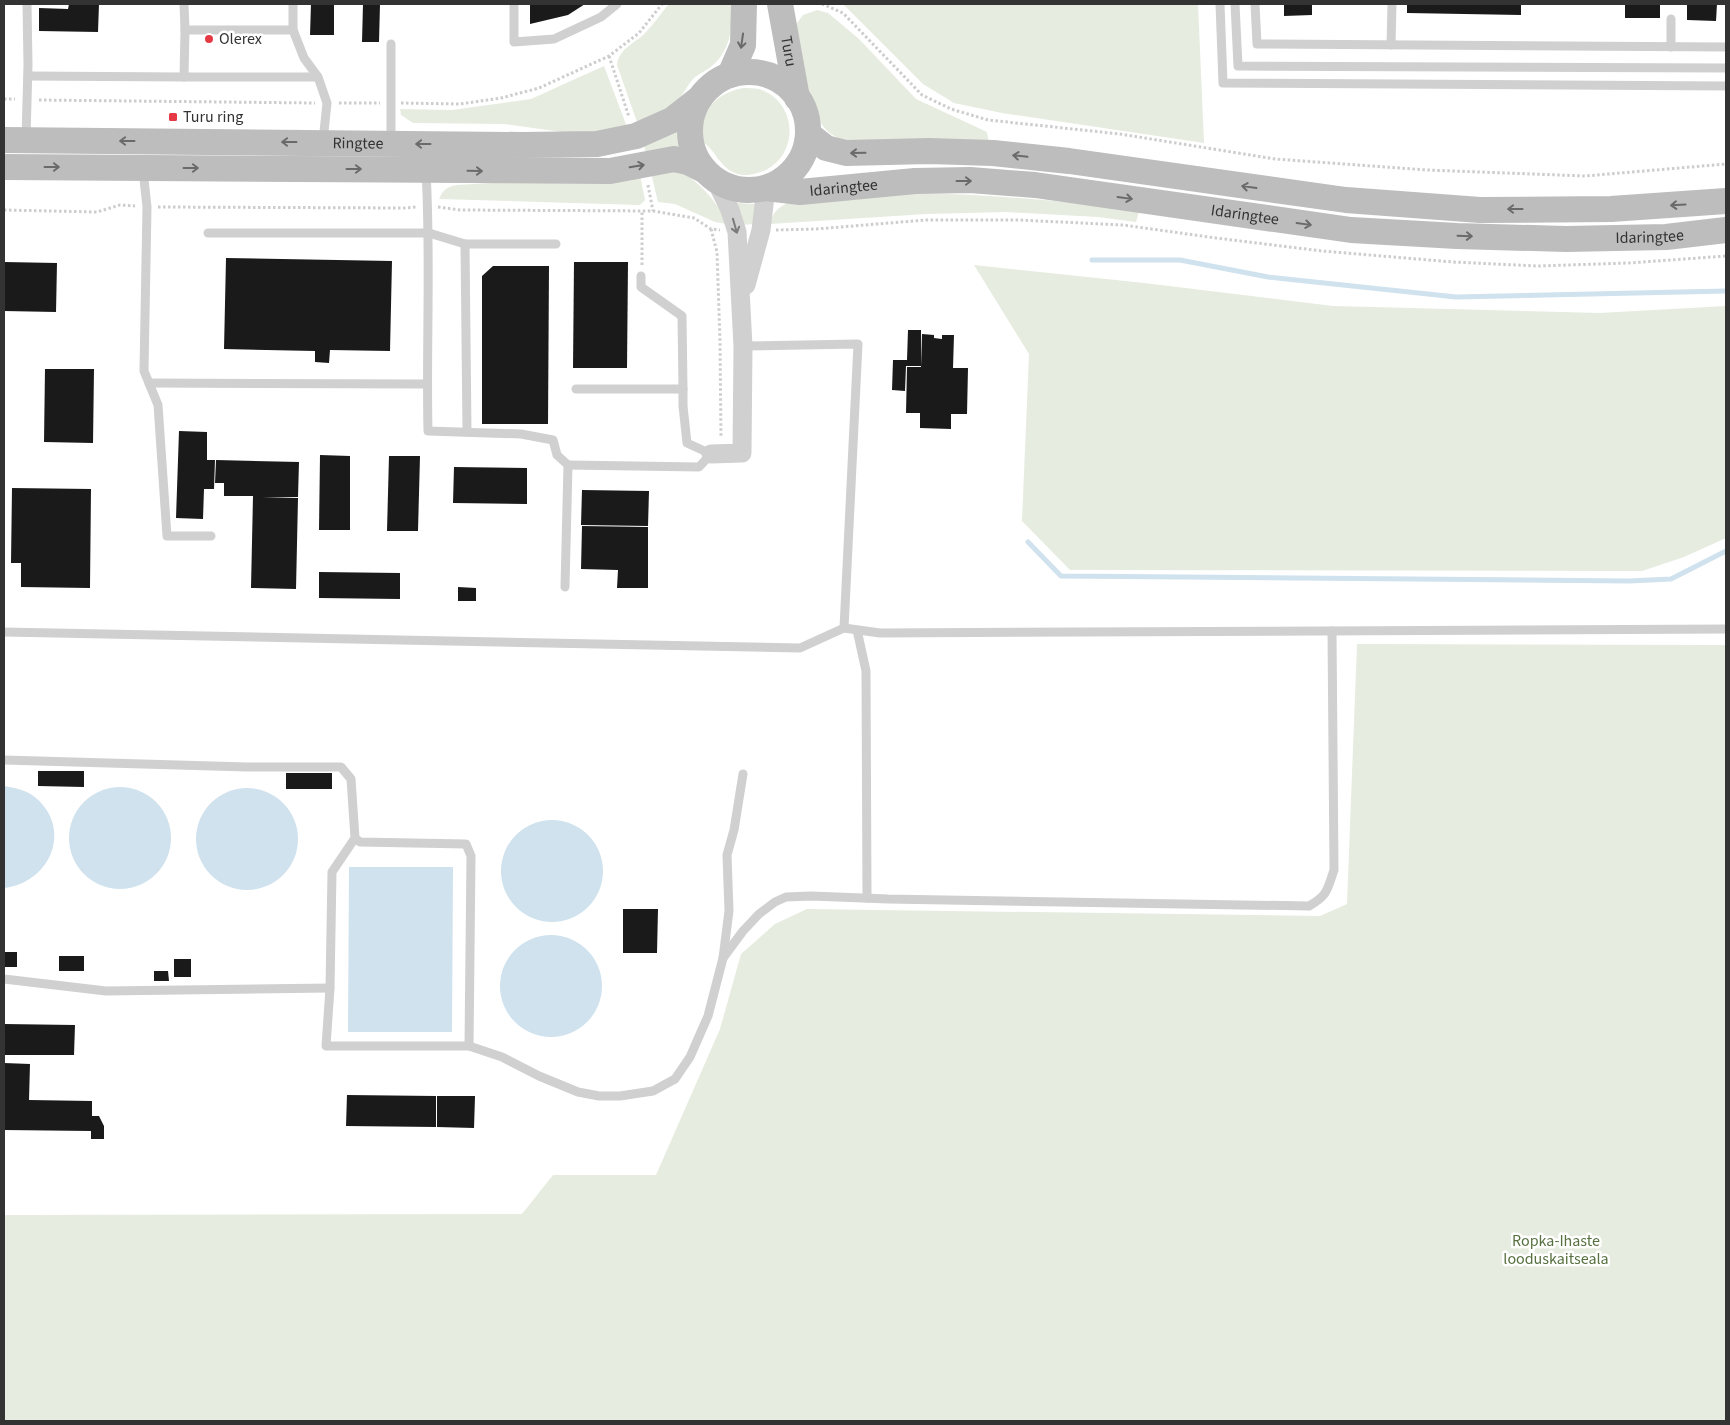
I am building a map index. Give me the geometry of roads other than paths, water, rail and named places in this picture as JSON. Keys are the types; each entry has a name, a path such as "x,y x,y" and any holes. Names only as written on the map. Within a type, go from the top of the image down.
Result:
{"main road":[{"path":"730,75 743,45 744,4"},
{"name":"Turu","path":"780,4 798,98"},
{"path":"755,72 768,75 789,88 798,98 805,115 808,134 804,152 796,168 782,180 766,188 749,190 732,188 710,175 694,153 690,134 692,115 700,98 719,80 730,75 755,72"},
{"name":"Ringtee","path":"15,140 597,144 636,136 672,120 700,98"},
{"name":"Idaringtee","path":"808,134 826,148 846,153 929,151 993,153 1069,161 1346,200 1480,210 1611,209 1726,201"},
{"name":"Ringtee","path":"4,167 610,171 674,159 688,162 710,175"},
{"name":"Idaringtee","path":"766,188 800,192 915,182 970,180 1035,185 1351,230 1457,236 1566,239 1666,236 1726,230"}],"street":[{"path":"710,175 730,210 737,232 743,346 742,453 716,454"},
{"path":"741,306 761,230 766,188"}],"lane":[{"path":"15,140 28,100 27,4"},
{"path":"184,4 184,78"},
{"path":"293,4 293,30 304,58 318,78 327,103 323,142"},
{"path":"514,4 514,42 554,39 601,17 617,4"},
{"path":"1220,4 1224,83 1726,86"},
{"path":"1235,4 1238,66 1726,68"},
{"path":"1255,4 1257,44 1726,47"},
{"path":"1391,45 1392,4"},
{"path":"1671,19 1671,47"},
{"path":"185,30 293,30"},
{"path":"391,44 391,144"},
{"path":"28,76 318,78"},
{"path":"142,168 148,207 144,371 158,406 167,536 211,536"},
{"path":"426,170 429,233 428,431 521,434 553,440 556,455 568,465 699,467 716,454"},
{"path":"208,233 429,233 465,244 556,244"},
{"path":"465,244 466,432"},
{"path":"642,276 642,287 682,316 683,406 687,443 716,454"},
{"path":"743,346 858,344 844,628"},
{"path":"149,383 427,384"},
{"path":"576,389 683,389"},
{"path":"565,587 568,465"},
{"path":"4,632 800,648 844,628 880,632 1726,629"},
{"path":"857,630 866,671 867,898"},
{"path":"723,958 743,930 759,914 775,902 786,897 1309,906 1322,898 1334,870 1332,631"},
{"path":"4,760 247,767 341,767 351,779 355,838 332,872 330,988 326,1046 469,1046 502,1056 539,1076 578,1092 599,1096 620,1096 653,1091 675,1079 690,1057 708,1016 723,958 729,911 727,855 734,830 743,774"},
{"path":"355,838 360,842 466,844 472,856 469,1046"},
{"path":"4,979 106,991 330,988"}],"water":[{"path":"4,786 25,791 36,798 47,811 53,825 54,839 51,853 44,866 34,876 20,884 4,888"},
{"path":"120,787 130,788 149,795 163,809 170,828 170,848 163,867 149,881 130,888 120,889 110,888 91,881 77,867 70,848 69,838 70,828 77,809 91,795 110,788"},
{"path":"247,788 257,789 276,796 290,810 297,829 297,849 290,868 276,882 257,889 247,890 237,889 218,882 204,868 197,849 196,839 197,829 204,810 218,796 237,789"},
{"path":"552,820 562,821 581,828 595,842 602,861 602,881 595,900 581,914 562,921 552,922 542,921 523,914 509,900 502,881 501,871 502,861 509,842 523,828 542,821"},
{"path":"349,867 453,867 452,1032 348,1032"},
{"path":"551,935 561,936 580,943 594,957 601,976 601,996 594,1015 580,1029 561,1036 551,1037 541,1036 522,1029 508,1015 501,996 500,986 501,976 508,957 522,943 541,936"}],"waterway":[{"path":"1092,260 1180,260 1268,277 1456,297 1726,291"},
{"path":"1028,542 1061,576 1629,581 1671,579 1726,551"}],"place":[{"name":"Olerex","path":"209,39"},
{"name":"Turu ring","path":"173,117"}],"park label":[{"name":"Ropka-Ihaste looduskaitseala","path":"1556,1250"}]}
